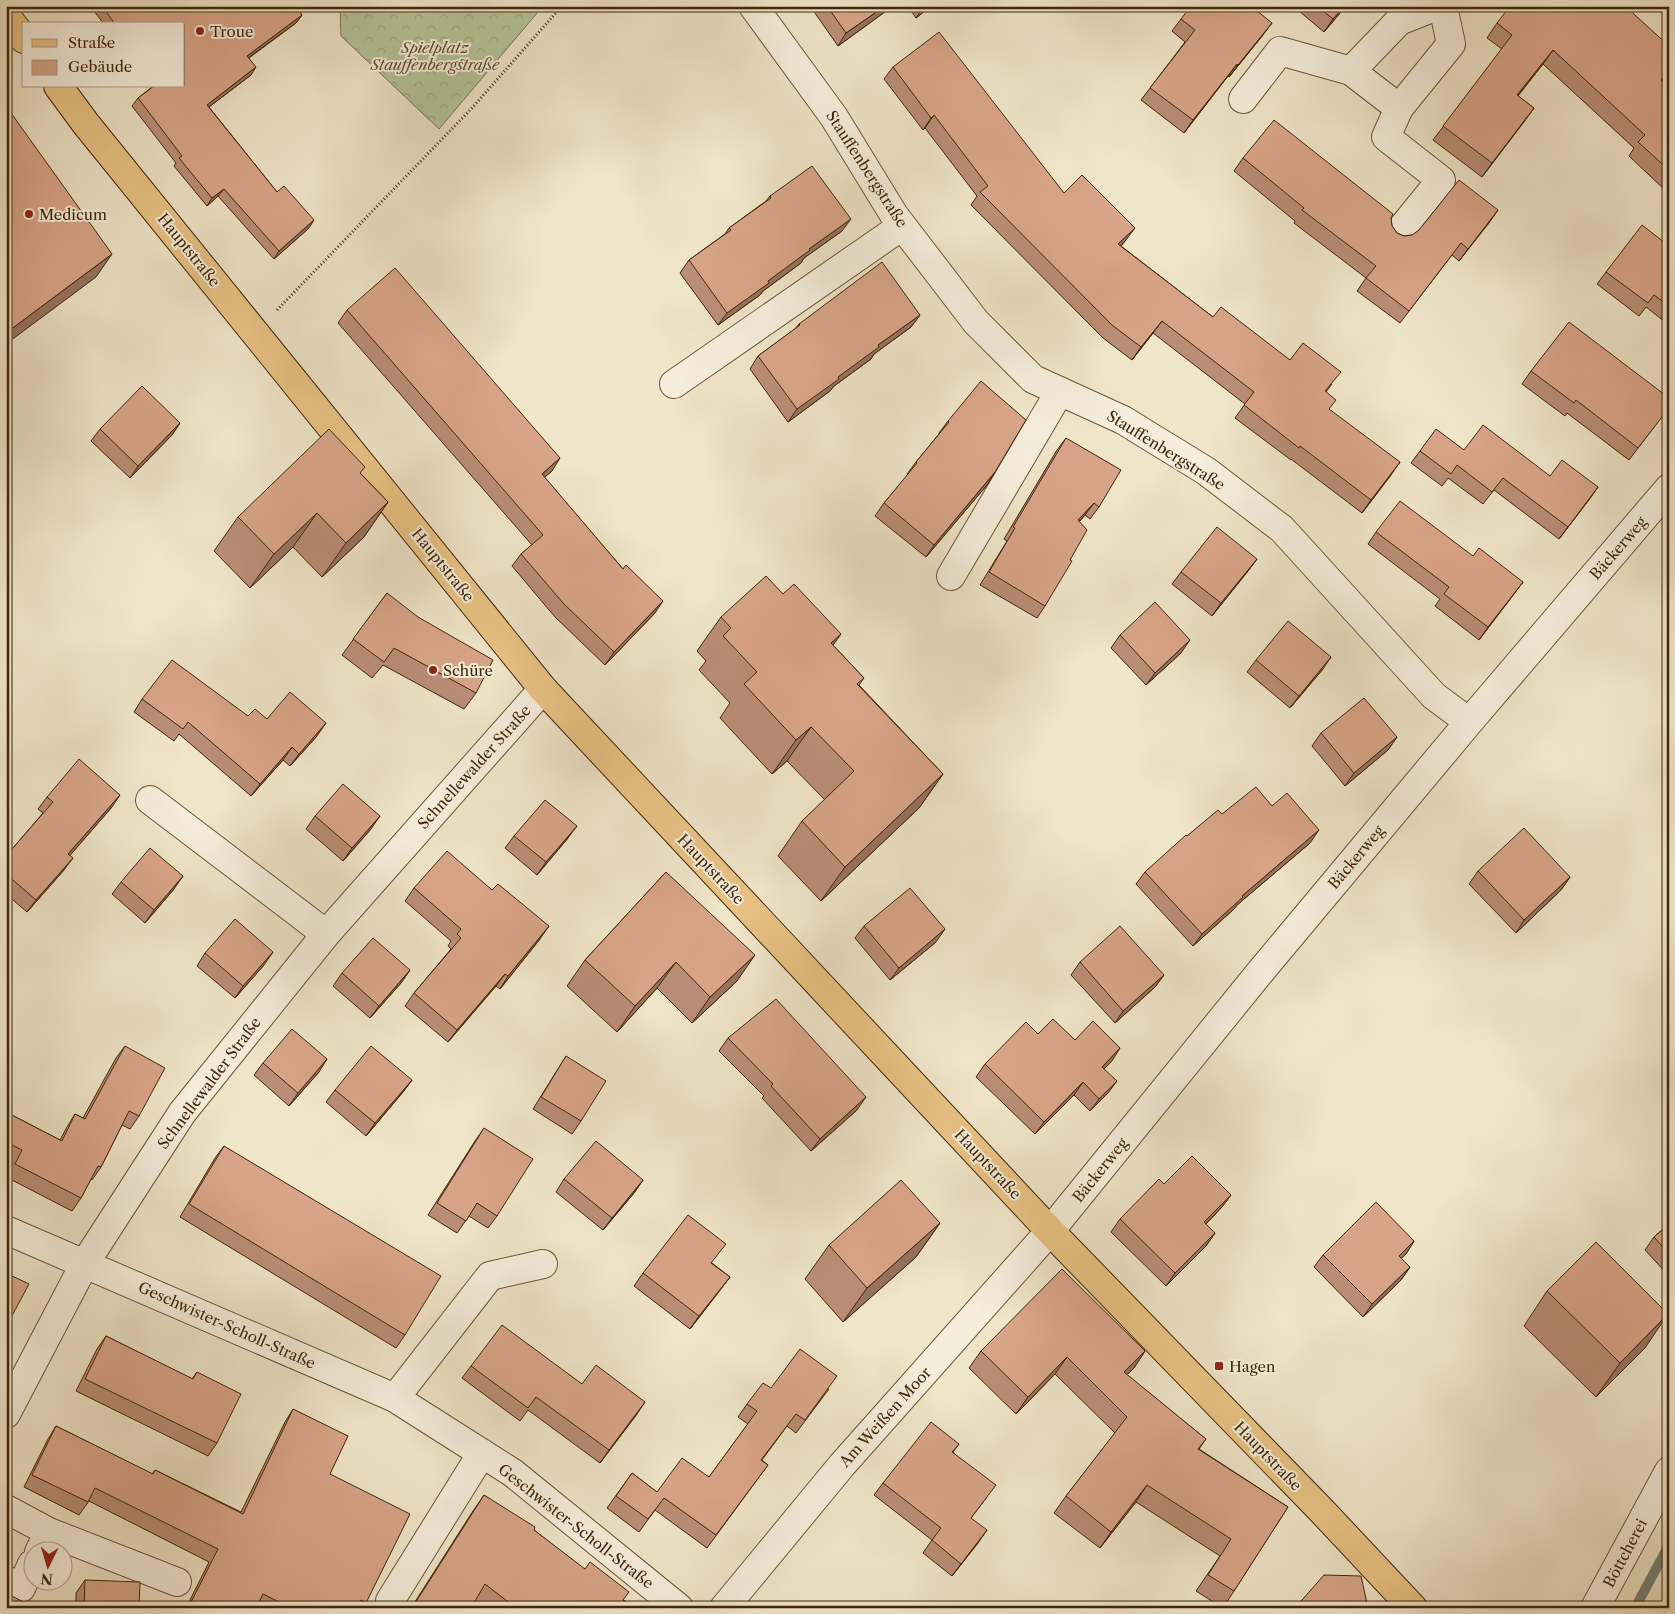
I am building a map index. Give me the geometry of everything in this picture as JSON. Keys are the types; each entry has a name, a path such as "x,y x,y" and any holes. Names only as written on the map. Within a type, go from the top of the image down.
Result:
{"main road":[{"path":"6,16 22,36"},
{"name":"Hauptstraße","path":"59,88 86,124 543,689 1050,1231 1321,1510 1413,1608"}],"street":[{"name":"Stauffenbergstraße","path":"752,6 834,117 902,226 976,322 1033,378 1123,420 1206,471 1282,530 1434,696 1468,722"},
{"path":"1351,71 1399,21 1428,8 1450,44 1399,108 1386,137 1441,180 1398,233"},
{"path":"1243,98 1280,51 1351,71 1399,108"},
{"path":"674,384 902,226"},
{"path":"952,576 1060,391"},
{"name":"Bäckerweg","path":"1050,1231 1261,971 1468,722 1669,488"},
{"name":"Schnellewalder Straße","path":"85,1263 182,1114 326,934 543,689"},
{"path":"150,800 326,934"},
{"name":"Geschwister-Scholl-Straße","path":"6,1230 396,1398 513,1472 679,1608"},
{"name":"Am Weißen Moor","path":"724,1608 842,1465 1050,1231"},
{"path":"6,1414 85,1263"},
{"path":"396,1398 490,1276 543,1264"},
{"path":"390,1601 482,1453"},
{"name":"Böttcherei","path":"1595,1608 1669,1471"},
{"path":"6,1509 44,1542"},
{"path":"72,1550 177,1582"},
{"path":"6,1580 21,1588 22,1586"}],"path":[{"path":"255,332 472,108 562,6"}],"green space":[{"name":"Spielplatz Stauffenbergstraße","path":"340,6 543,6 439,129 341,36"}],"building":[{"path":"102,6 295,6 302,15 247,56 256,67 207,105 277,192 284,186 314,220 279,251 224,189 212,198 179,158 182,156 138,98 151,88 185,88 185,22 114,22"},
{"path":"827,6 885,6 846,33"},
{"path":"1191,6 1251,6 1272,23 1193,120 1150,88 1195,30 1181,19"},
{"path":"1317,6 1344,6 1333,19"},
{"path":"1510,6 1625,6 1669,46 1669,72 1661,80 1669,87 1669,170 1638,142 1645,135 1553,50 1517,95 1534,108 1492,163 1443,126 1512,35 1497,23"},
{"path":"939,32 1064,193 1082,175 1135,228 1118,244 1213,317 1221,307 1290,360 1303,343 1341,372 1325,391 1336,400 1329,409 1400,462 1371,500 1244,405 1254,392 1162,321 1141,347 1112,325 980,192 988,186 934,115 931,118 893,67"},
{"name":"Medicum","path":"6,106 112,254 6,333"},
{"path":"1274,120 1393,214 1391,218 1392,226 1397,233 1404,236 1412,235 1419,230 1459,180 1498,210 1468,249 1461,243 1409,311 1366,278 1376,266 1302,210 1304,208 1243,158"},
{"path":"812,166 851,219 727,313 689,260 731,230 729,228 771,198 770,196"},
{"path":"1642,225 1669,246 1669,306 1654,295 1648,303 1606,272"},
{"path":"882,262 920,315 878,345 879,347 838,377 839,379 797,409 758,356"},
{"path":"395,268 560,458 542,474 623,569 626,565 663,601 614,652 564,604 521,554 543,535 347,310"},
{"path":"1569,322 1669,398 1669,408 1638,448 1576,400 1574,403 1531,371"},
{"path":"981,381 1026,420 995,472 934,545 884,503"},
{"path":"142,386 180,423 138,466 100,429"},
{"path":"1483,425 1550,476 1562,460 1598,487 1568,527 1503,478 1492,492 1457,465 1451,474 1420,451 1436,429 1464,450"},
{"path":"329,429 365,467 360,473 388,502 346,543 317,513 274,554 238,517"},
{"path":"1066,438 1121,470 1099,507 1094,503 1078,520 1087,530 1070,560 1072,561 1045,606 989,572 1015,528 1013,527"},
{"path":"1400,501 1473,556 1479,548 1523,582 1488,627 1444,594 1449,587 1376,532"},
{"path":"1217,527 1257,559 1221,603 1181,572"},
{"path":"766,576 783,594 794,584 841,634 831,643 864,678 857,684 943,774 845,867 802,821 854,771 811,727 796,740 744,684 757,672 723,636 731,628 721,617"},
{"path":"387,593 418,617 493,660 476,693 394,648 384,662 353,639"},
{"path":"1155,602 1190,640 1155,673 1120,635"},
{"path":"1288,621 1331,657 1299,696 1256,660"},
{"path":"172,660 248,716 255,709 267,719 290,692 326,723 299,754 292,747 260,784 188,722 183,729 142,699"},
{"path":"1364,698 1397,737 1354,773 1321,733"},
{"path":"79,759 120,795 68,854 73,858 36,900 6,874 6,856 53,802 47,797"},
{"path":"343,784 380,816 352,848 315,816"},
{"path":"1256,787 1272,806 1287,793 1319,830 1242,896 1202,934 1145,872 1186,835 1218,810 1222,814"},
{"path":"545,800 577,826 546,862 514,836"},
{"path":"1524,828 1570,877 1524,920 1478,871"},
{"path":"150,848 183,876 154,910 121,882"},
{"path":"447,851 492,890 498,884 549,926 508,976 505,974 457,1030 414,993 461,938 457,934 461,929 414,888"},
{"path":"666,872 755,955 710,997 676,962 635,1006 585,960"},
{"path":"910,888 945,929 899,968 864,926"},
{"path":"235,919 273,952 243,986 205,953"},
{"path":"1120,926 1164,975 1123,1011 1080,962"},
{"path":"373,938 410,970 379,1006 342,973"},
{"path":"776,999 866,1097 820,1139 771,1086 773,1084 728,1038"},
{"path":"1053,1019 1075,1040 1093,1021 1120,1048 1102,1067 1117,1081 1099,1099 1083,1082 1044,1122 985,1064 1026,1022 1038,1034"},
{"path":"292,1029 327,1059 298,1093 263,1063"},
{"path":"125,1046 165,1068 139,1116 129,1111 101,1167 98,1166 81,1198 15,1164 22,1150 6,1142 6,1112 62,1141 75,1114 85,1119"},
{"path":"371,1046 412,1080 375,1123 335,1090"},
{"path":"566,1056 606,1081 581,1121 541,1097"},
{"path":"484,1128 533,1159 497,1216 477,1203 466,1221 437,1203"},
{"path":"596,1141 643,1180 612,1218 564,1179"},
{"path":"224,1146 441,1276 405,1335 189,1204"},
{"path":"1192,1156 1231,1195 1204,1222 1215,1233 1175,1273 1120,1219 1159,1179 1164,1184"},
{"path":"901,1180 940,1223 867,1288 829,1245"},
{"path":"1376,1202 1414,1241 1399,1256 1410,1267 1372,1304 1323,1255"},
{"path":"688,1215 726,1244 711,1263 730,1277 699,1316 643,1273"},
{"path":"1669,1224 1669,1254 1654,1237"},
{"path":"1596,1242 1668,1314 1620,1363 1547,1291"},
{"path":"1062,1269 1145,1351 1124,1372 1206,1439 1198,1449 1288,1507 1234,1591 1208,1575 1231,1539 1147,1485 1111,1532 1066,1496 1127,1417 1067,1357 1028,1397 981,1351"},
{"path":"6,1273 29,1284 6,1327"},
{"path":"502,1325 582,1384 596,1365 645,1402 609,1450 536,1397 528,1408 471,1366"},
{"path":"106,1336 193,1379 197,1372 241,1394 217,1443 85,1379"},
{"path":"800,1349 837,1376 805,1420 796,1414 761,1460 768,1465 716,1535 664,1498 648,1519 616,1496 632,1473 657,1492 682,1458 709,1477 757,1411 747,1404 763,1383 771,1388"},
{"path":"293,1409 348,1436 330,1474 410,1514 366,1603 361,1600 357,1608 291,1608 263,1594 256,1608 188,1608 218,1549 95,1488 88,1502 32,1475 56,1426 153,1474 155,1470 243,1514"},
{"path":"931,1422 959,1444 952,1452 996,1485 971,1518 987,1530 961,1564 932,1540 941,1528 883,1483"},
{"path":"484,1495 535,1527 534,1530 585,1569 590,1562 629,1592 623,1600 634,1608 546,1608 541,1604 537,1608 516,1608 485,1584 471,1608 412,1608"},
{"path":"1324,1575 1361,1576 1368,1608 1295,1608"},
{"path":"85,1580 140,1582 139,1608 84,1608"},
{"path":"6,1593 35,1608 6,1608"}],"waterway":[{"path":"1635,1608 1669,1545"}],"place":[{"name":"Troue","path":"200,31"},
{"name":"Medicum","path":"29,214"},
{"name":"Schüre","path":"433,670"},
{"name":"Hagen","path":"1219,1366"}]}
